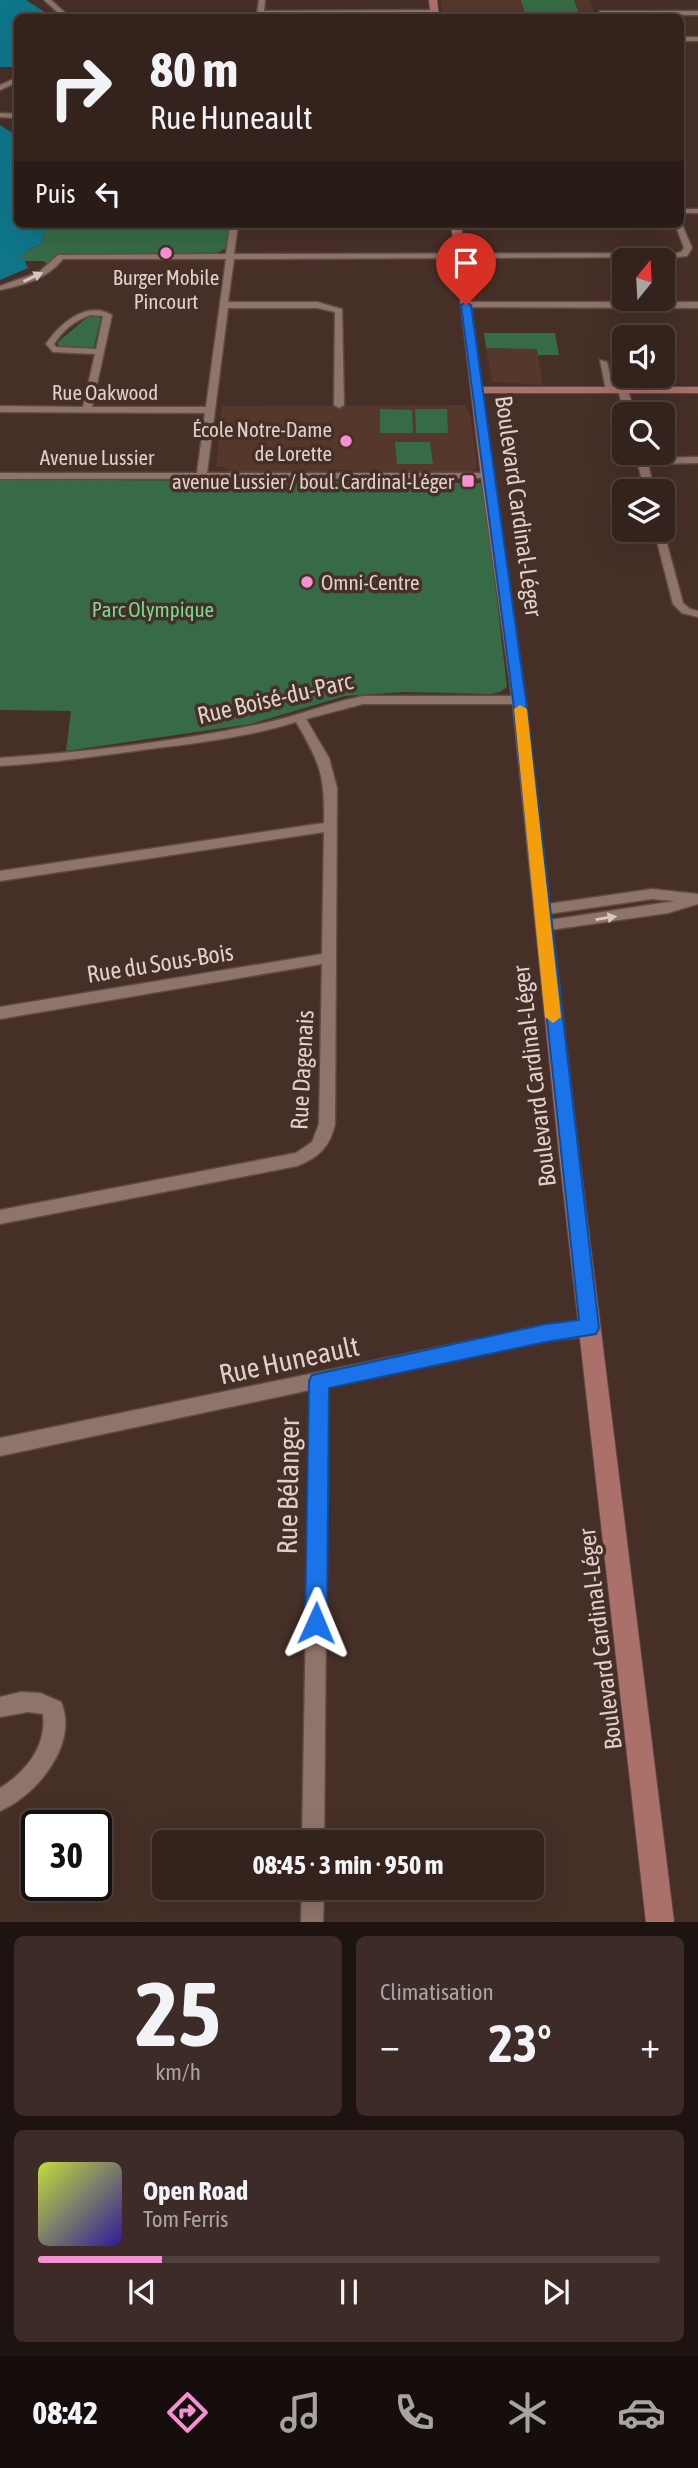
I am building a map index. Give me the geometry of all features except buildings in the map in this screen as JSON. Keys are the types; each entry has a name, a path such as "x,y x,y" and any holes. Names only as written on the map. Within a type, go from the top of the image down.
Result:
{"street":[{"path":"47,0 63,14"},
{"path":"600,12 698,13"},
{"path":"202,476 234,228"},
{"name":"Boulevard Cardinal-Léger","path":"456,228 487,476 519,700 542,918 660,1922"},
{"path":"0,288 37,276 61,257 684,254 688,248 680,228"},
{"path":"225,305 317,305 339,311 339,405"},
{"path":"466,305 698,305"},
{"path":"87,409 109,318 100,312 81,314 50,344 58,351 100,352"},
{"path":"603,362 623,402"},
{"path":"477,390 698,390"},
{"name":"Rue Oakwood","path":"0,409 211,410"},
{"path":"675,459 698,460"},
{"name":"Avenue Lussier","path":"0,475 487,476"},
{"path":"662,542 678,604 687,611 698,614"},
{"name":"Rue Boisé-du-Parc","path":"0,762 47,759 221,736 341,704 370,700 519,700"},
{"name":"Rue Dagenais","path":"0,1217 290,1160 312,1153 322,1141 327,1124 331,788 323,758 299,717"},
{"path":"0,876 329,827"},
{"path":"542,918 668,908 698,899"},
{"name":"Rue du Sous-Bois","path":"0,1013 328,958"},
{"name":"Rue Huneault","path":"0,1447 546,1333 590,1328"},
{"name":"Rue Bélanger","path":"313,1830 319,1381"},
{"path":"0,1707 26,1701 42,1702 54,1709 56,1728 51,1749 36,1772 19,1790 0,1800"},
{"path":"312,1922 313,1900"}],"shaded area":[{"path":"441,0 590,0 595,14 442,14"},
{"path":"486,348 537,349 543,385 492,382"},
{"name":"École Notre-Dame de Lorette","path":"466,405 471,418 477,468 471,473 332,470 303,474 229,473 226,468 216,466 222,406"}],"green space":[{"path":"521,0 574,0 579,14 525,14"},
{"path":"46,228 229,228 226,248 215,254 58,254 48,265 43,261 22,261 8,257 40,245"},
{"path":"90,315 101,318 94,347 88,349 58,346 58,342"},
{"path":"484,333 555,333 559,355 538,355 537,349 486,348"},
{"path":"380,409 412,410 413,433 380,433"},
{"path":"415,409 447,409 448,433 416,433"},
{"path":"395,442 430,442 433,464 397,464"},
{"name":"Parc Olympique","path":"0,479 480,483 484,487 507,687 491,694 404,692 345,696 251,724 66,751 71,711 0,710"}],"water":[{"path":"0,0 26,0 46,13 14,14 14,67 0,67"},
{"path":"0,125 14,134 14,228 46,228 40,245 26,250 23,255 9,256 23,257 28,268 0,280"}],"slow traffic":[{"path":"520,709 553,1017"}],"place":[{"name":"Burger Mobile Pincourt","path":"166,253"},
{"name":"École Notre-Dame de Lorette","path":"346,441"},
{"name":"avenue Lussier / boul. Cardinal-Léger","path":"468,481"},
{"name":"Omni-Centre","path":"307,582"}],"route":[{"path":"316,1623 319,1381 546,1333 590,1328 519,700 466,305"}]}
